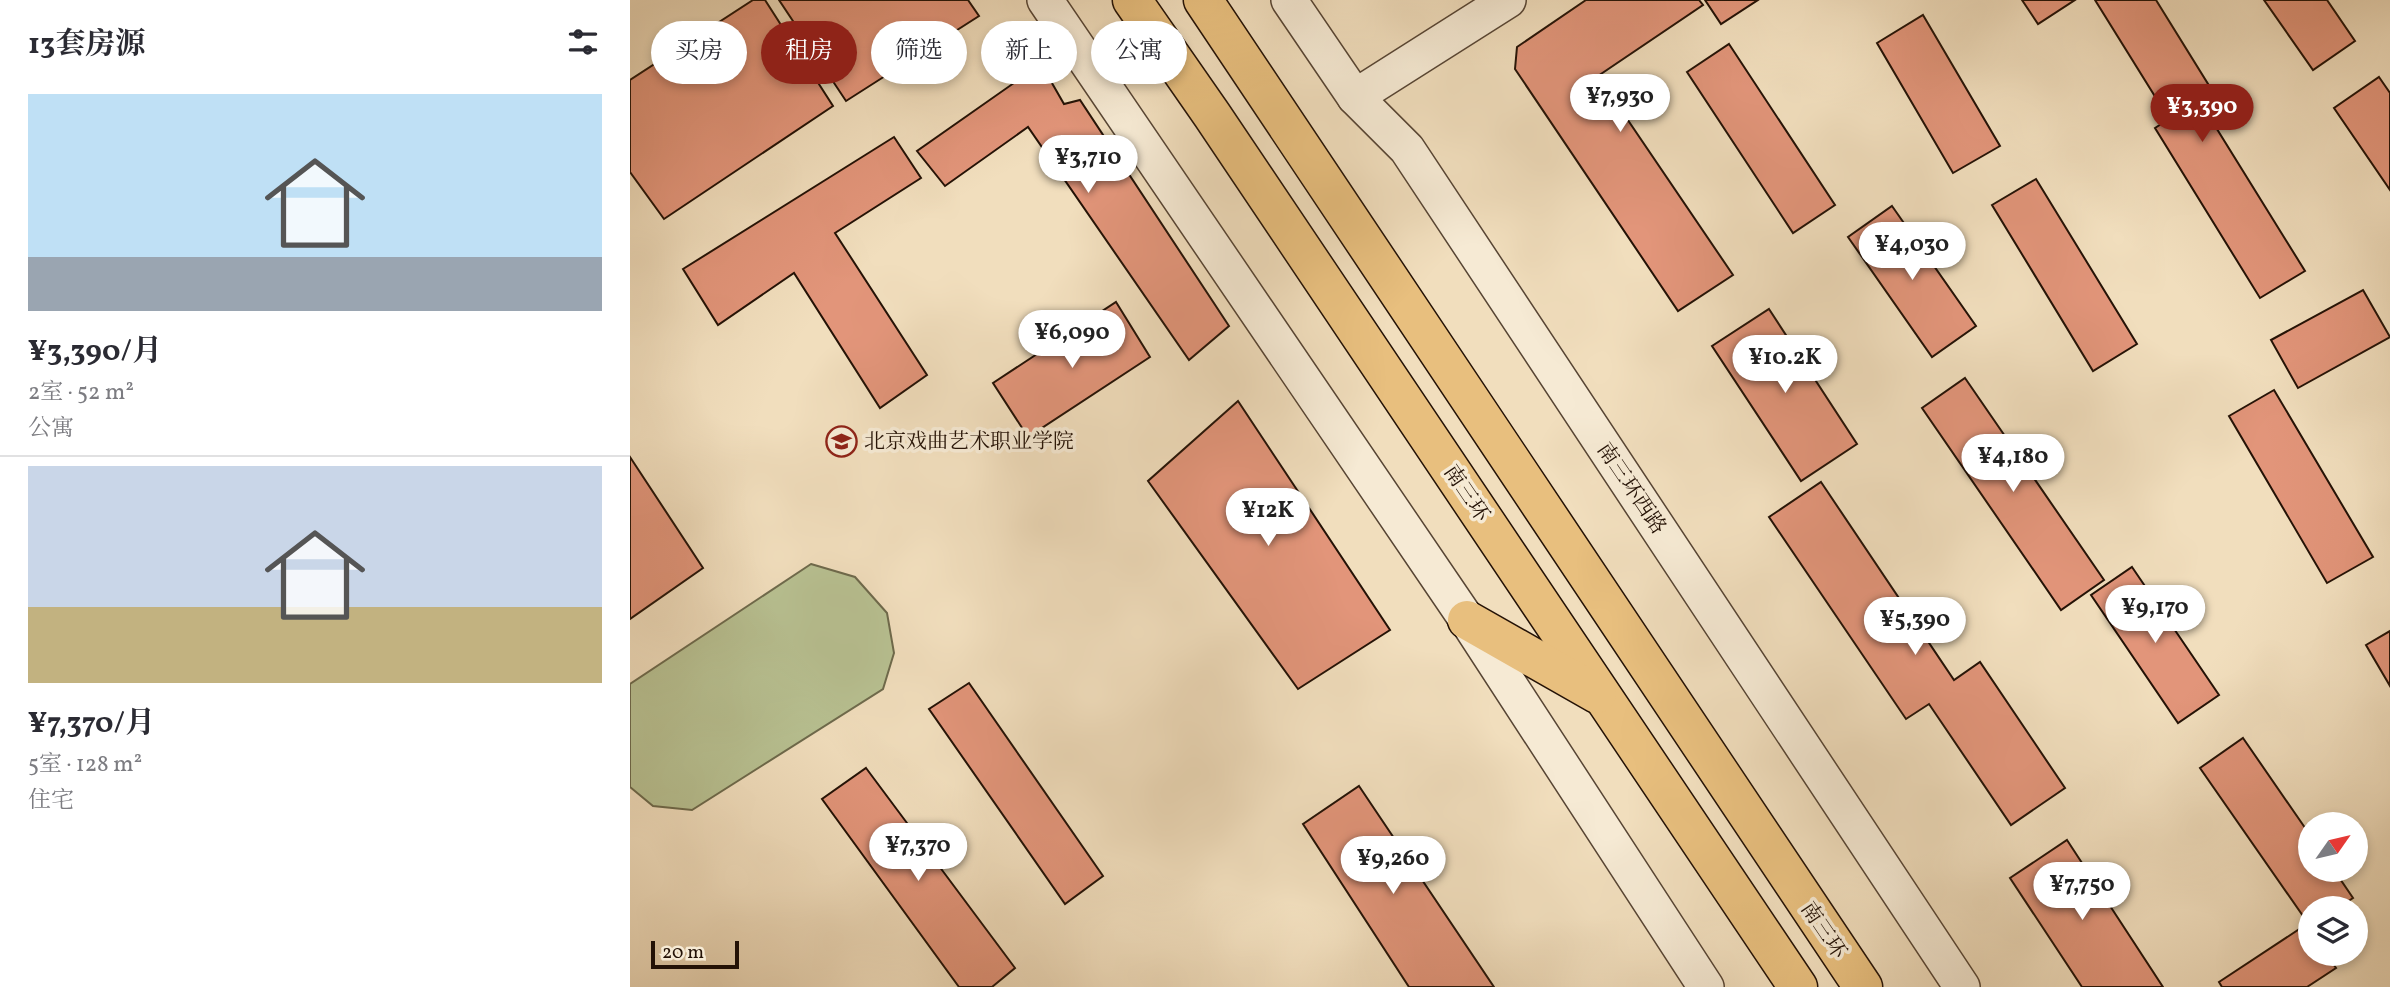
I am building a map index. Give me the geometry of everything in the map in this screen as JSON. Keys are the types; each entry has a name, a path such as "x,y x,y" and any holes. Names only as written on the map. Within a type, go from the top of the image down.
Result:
{"highway":[{"name":"南三环","path":"1132,0 1798,987"},
{"name":"南三环","path":"1203,0 1863,987"},
{"path":"1466,620 1605,698"}],"street":[{"path":"1045,0 1466,620 1706,987"},
{"name":"南三环西路","path":"1289,0 1355,97 1407,149 1962,987"},
{"path":"1355,97 1508,0"}],"green space":[{"path":"811,564 855,577 887,613 894,653 883,689 692,810 653,806 630,787 630,684"}],"building":[{"path":"753,0 765,0 778,21 761,21 761,84 819,84 833,106 664,219 630,172 630,80 651,66 651,84 747,84 747,21 721,21"},
{"path":"779,0 968,0 979,16 967,24 967,21 871,21 873,84 846,101 835,84 857,84 857,21 793,21"},
{"path":"1586,0 1699,0 1703,5 1598,76 1733,275 1678,311 1515,69 1517,47"},
{"path":"1705,0 1758,0 1721,24"},
{"path":"2022,0 2075,0 2038,24"},
{"path":"2095,0 2156,0 2213,92 2199,100 2305,271 2260,298 2155,128 2169,119"},
{"path":"2264,0 2327,0 2355,41 2313,70"},
{"path":"1923,15 2000,146 1953,173 1877,43"},
{"path":"1729,44 1835,205 1793,233 1687,72"},
{"path":"2379,77 2390,93 2390,190 2334,108"},
{"path":"1012,84 1052,84 1064,104 1080,100 1229,326 1189,360 1028,127 945,186 917,151"},
{"path":"894,137 921,178 835,233 927,375 880,408 794,273 718,325 683,269"},
{"path":"2036,179 2137,344 2093,371 1992,205"},
{"path":"1892,206 1976,326 1932,357 1848,237"},
{"path":"2363,290 2390,337 2298,388 2271,340"},
{"path":"1116,302 1150,357 1028,437 993,383"},
{"path":"1769,309 1857,444 1801,481 1712,346"},
{"path":"1965,378 2104,580 2061,610 1922,408"},
{"path":"2274,390 2373,557 2327,583 2229,416"},
{"path":"1238,401 1390,630 1298,689 1148,481"},
{"path":"630,457 703,568 630,619"},
{"path":"1821,482 1954,680 1980,662 2065,788 2011,825 1929,704 1906,719 1769,517"},
{"path":"2132,567 2219,695 2178,723 2091,595"},
{"path":"2390,631 2390,686 2366,645"},
{"path":"969,683 1103,876 1065,904 929,709"},
{"path":"2243,738 2298,818 2298,882 2342,882 2352,896 2298,896 2298,909 2200,768"},
{"path":"866,768 1015,968 992,987 959,987 822,799"},
{"path":"1359,786 1494,987 1409,987 1303,824"},
{"path":"2067,840 2163,987 2082,987 2010,878"},
{"path":"2298,930 2298,966 2336,968 2307,987 2222,987 2219,982"}],"place":[{"name":"北京戏曲艺术职业学院","path":"841,441"}]}
